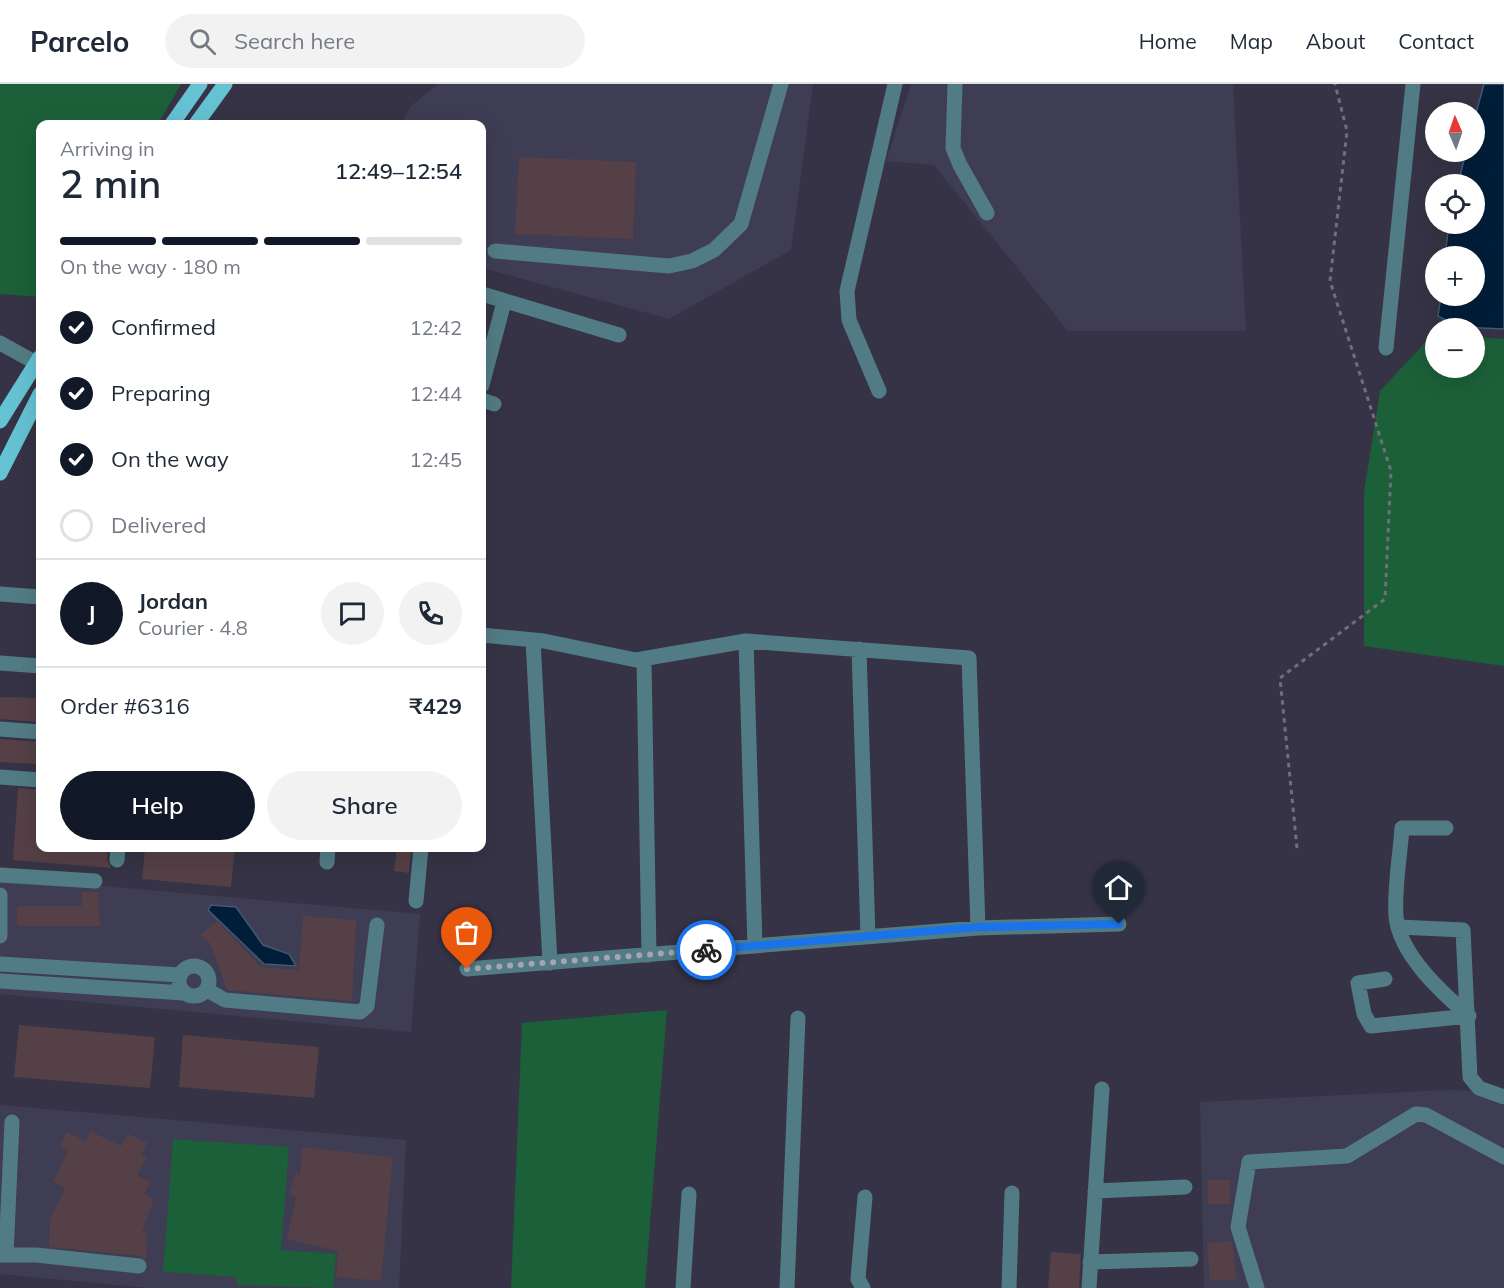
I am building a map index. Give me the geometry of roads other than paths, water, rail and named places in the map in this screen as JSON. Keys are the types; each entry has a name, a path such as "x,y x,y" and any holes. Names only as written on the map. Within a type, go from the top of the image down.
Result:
{"main road":[{"path":"175,120 200,84"},
{"path":"199,120 225,84"},
{"path":"0,421 36,367"},
{"path":"0,473 36,402"}],"street":[{"path":"495,251 669,266 692,261 714,250 741,224 781,84"},
{"path":"879,391 849,320 847,291 895,84"},
{"path":"955,84 953,148 987,213"},
{"path":"1386,348 1413,84"},
{"path":"486,295 619,334"},
{"path":"486,370 504,302"},
{"path":"0,343 36,361"},
{"path":"0,594 36,597"},
{"path":"486,635 533,640 636,660 746,641 969,658 978,927"},
{"path":"533,640 550,963"},
{"path":"746,641 755,946"},
{"path":"859,650 868,937"},
{"path":"644,659 649,955"},
{"path":"0,663 36,666"},
{"path":"0,729 36,732"},
{"path":"0,777 36,780"},
{"path":"1446,828 1402,828 1396,916 1411,954 1436,987 1469,1016"},
{"path":"416,901 421,852"},
{"path":"0,875 95,881"},
{"path":"0,895 0,936"},
{"path":"467,969 978,927 1119,924"},
{"path":"207,990 225,1000 360,1012 367,1006 377,925"},
{"path":"1399,927 1463,930 1469,1016 1470,1077 1479,1088 1504,1097"},
{"path":"0,964 180,975 191,966 201,967 210,980 207,990 198,996 184,993 0,981"},
{"path":"180,975 179,984 184,993"},
{"path":"1385,980 1358,983 1364,1014 1371,1026 1469,1016"},
{"path":"787,1288 798,1018"},
{"path":"1089,1288 1102,1089"},
{"path":"1257,1288 1238,1227 1249,1162 1347,1156 1416,1114 1426,1114 1504,1157"},
{"path":"12,1122 3,1255 139,1266"},
{"path":"1095,1191 1185,1187"},
{"path":"1009,1288 1012,1193"},
{"path":"683,1288 688,1194"},
{"path":"863,1288 858,1279 864,1197"},
{"path":"1090,1262 1191,1259"}],"water":[{"path":"1484,84 1504,84 1504,329 1485,328 1485,318 1442,318 1438,316 1440,306 1485,306 1485,246 1446,246 1448,234 1485,234 1485,174 1460,174 1464,162 1485,162 1485,102 1479,102"},
{"path":"211,905 236,907 263,945 289,954 296,966 264,964 208,910"}]}
